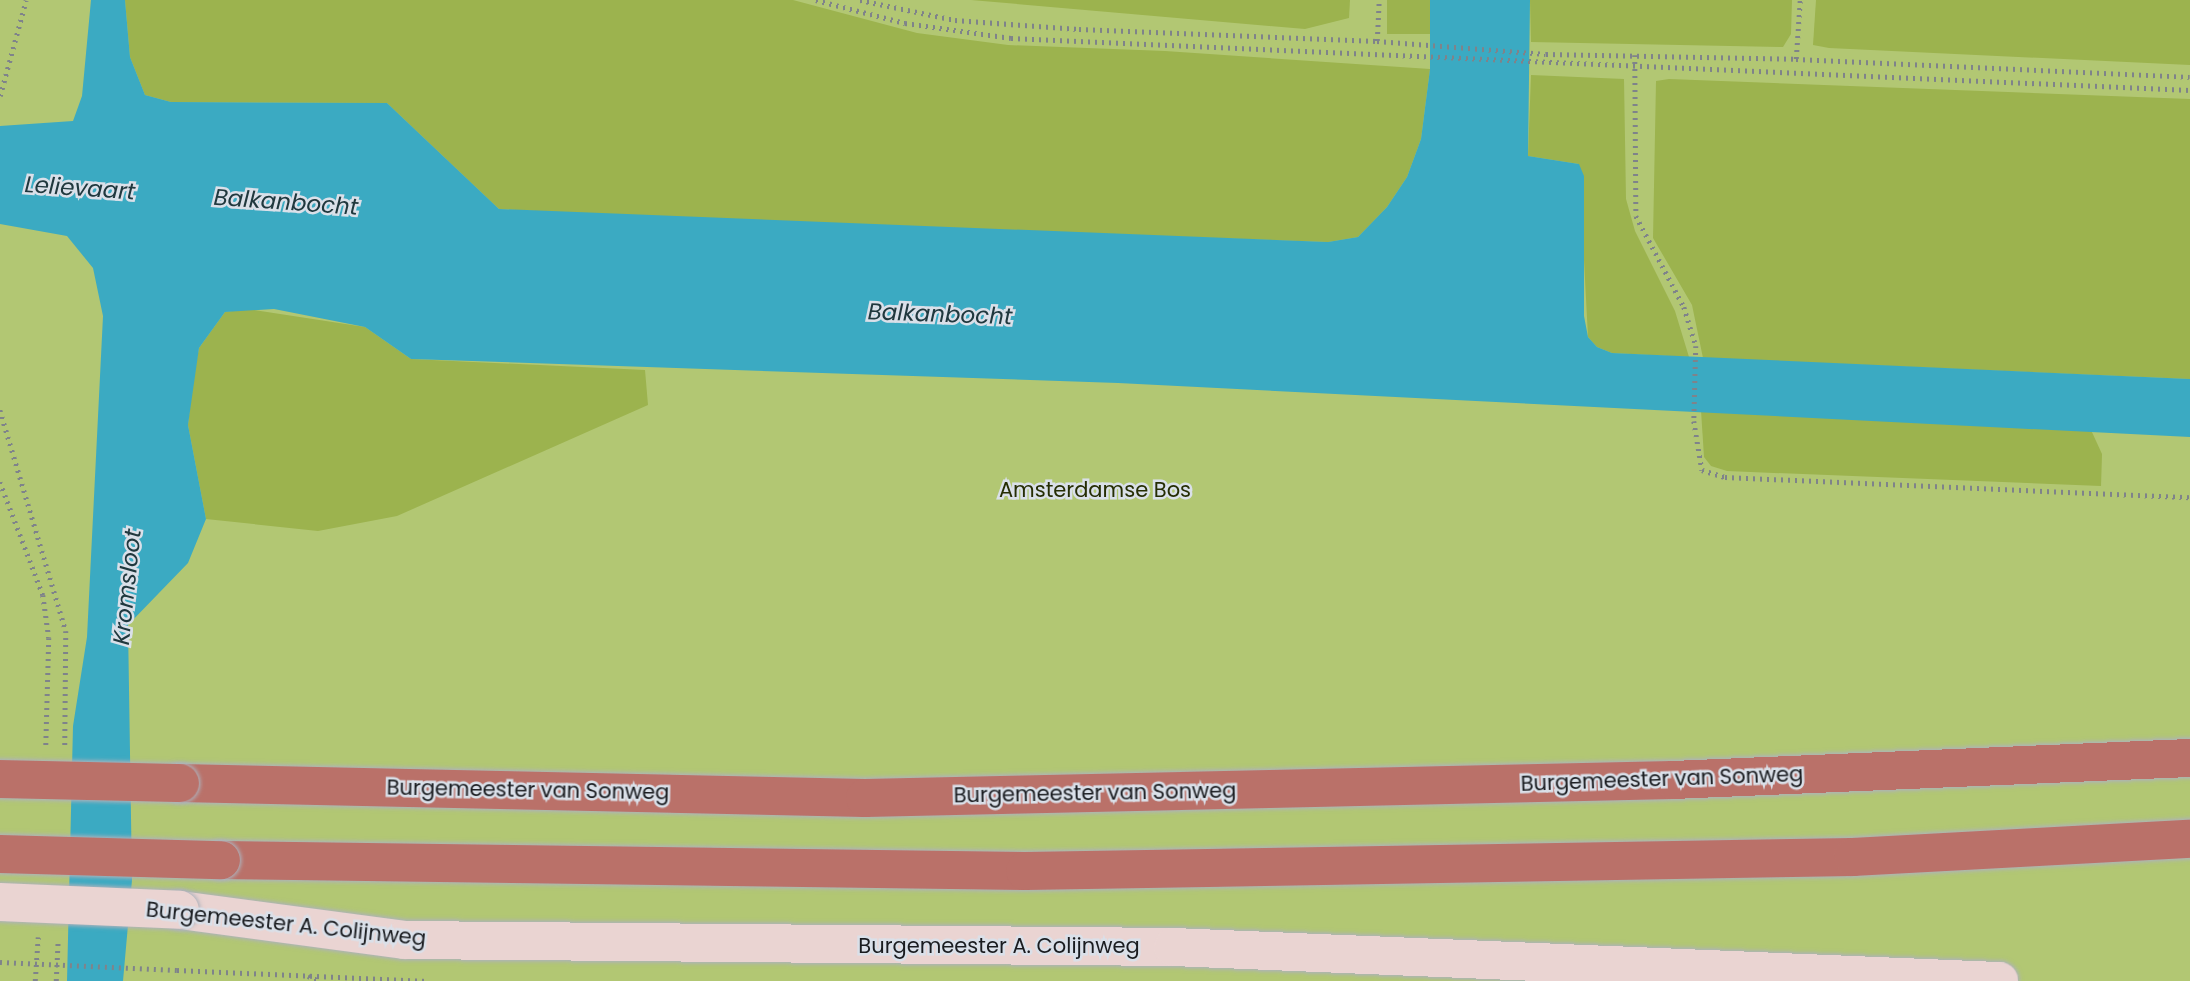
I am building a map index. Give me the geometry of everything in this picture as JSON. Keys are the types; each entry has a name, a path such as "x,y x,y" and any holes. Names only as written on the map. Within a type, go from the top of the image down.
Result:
{"highway":[{"name":"Burgemeester van Sonweg","path":"0,779 865,798 1673,780 2190,758"},
{"path":"0,854 221,860 1025,871 1853,857 2190,839"}],"street":[{"name":"Burgemeester A. Colijnweg","path":"0,902 180,910 404,940 1173,947 1999,981"}],"path":[{"path":"0,96 26,0"},
{"path":"816,0 905,23 1012,38 1635,69 2190,90"},
{"path":"860,0 955,20 1377,41 1546,54 1796,59 2190,77"},
{"path":"1377,41 1379,0"},
{"path":"1796,59 1800,0"},
{"path":"1635,55 1636,216 1684,307 1696,346 1694,421 1702,470 1725,477 2190,497"},
{"path":"0,410 66,631 65,752"},
{"path":"0,482 43,595 49,638 46,756"},
{"path":"56,981 59,927"},
{"path":"35,981 38,928"},
{"name":"Burgemeester A. Colijnweg","path":"0,962 428,981"},
{"path":"304,974 320,981"}],"green space":[{"name":"Amsterdamse Bos","path":"0,0 2190,0 2190,981 0,981"},
{"path":"125,0 793,0 917,33 1008,45 1165,51 1430,69 1421,139 1407,177 1387,207 1358,237 1328,242 722,221 499,209 387,103 171,102 145,95 130,57"},
{"path":"971,0 1350,0 1349,18 1305,29"},
{"path":"1387,0 1430,0 1430,34 1387,34"},
{"path":"1530,0 1792,0 1791,34 1783,47 1531,42"},
{"path":"1816,0 2190,0 2190,65 1829,48 1813,45"},
{"path":"1531,75 1624,79 1626,199 1635,231 1675,311 1689,357 1612,353 1597,347 1588,337 1579,164 1528,156"},
{"path":"1669,79 2190,99 2190,379 1703,358 1692,305 1653,238 1656,81"},
{"path":"248,309 365,327 411,359 645,370 648,405 397,516 318,531 206,519 188,425 199,348 225,312"},
{"path":"1701,410 2091,430 2102,454 2101,486 1727,471 1711,466 1704,457"}],"water":[{"path":"91,0 125,0 130,57 145,95 171,102 387,103 499,209 1328,242 1358,237 1387,207 1407,177 1421,139 1430,69 1430,0 1530,0 1528,156 1579,164 1584,176 1584,316 1588,337 1597,347 1612,353 2190,379 2190,437 1118,383 411,359 365,327 274,309 225,312 199,348 188,425 206,519 188,563 128,625 132,880 123,981 67,981 73,726 87,637 103,316 93,268 67,236 0,224 0,126 73,121 82,96"}],"water label":[{"name":"Lelievaart","path":"80,188"},
{"name":"Balkanbocht","path":"286,202"},
{"name":"Balkanbocht","path":"940,314"},
{"name":"Kromsloot","path":"127,587"}]}
